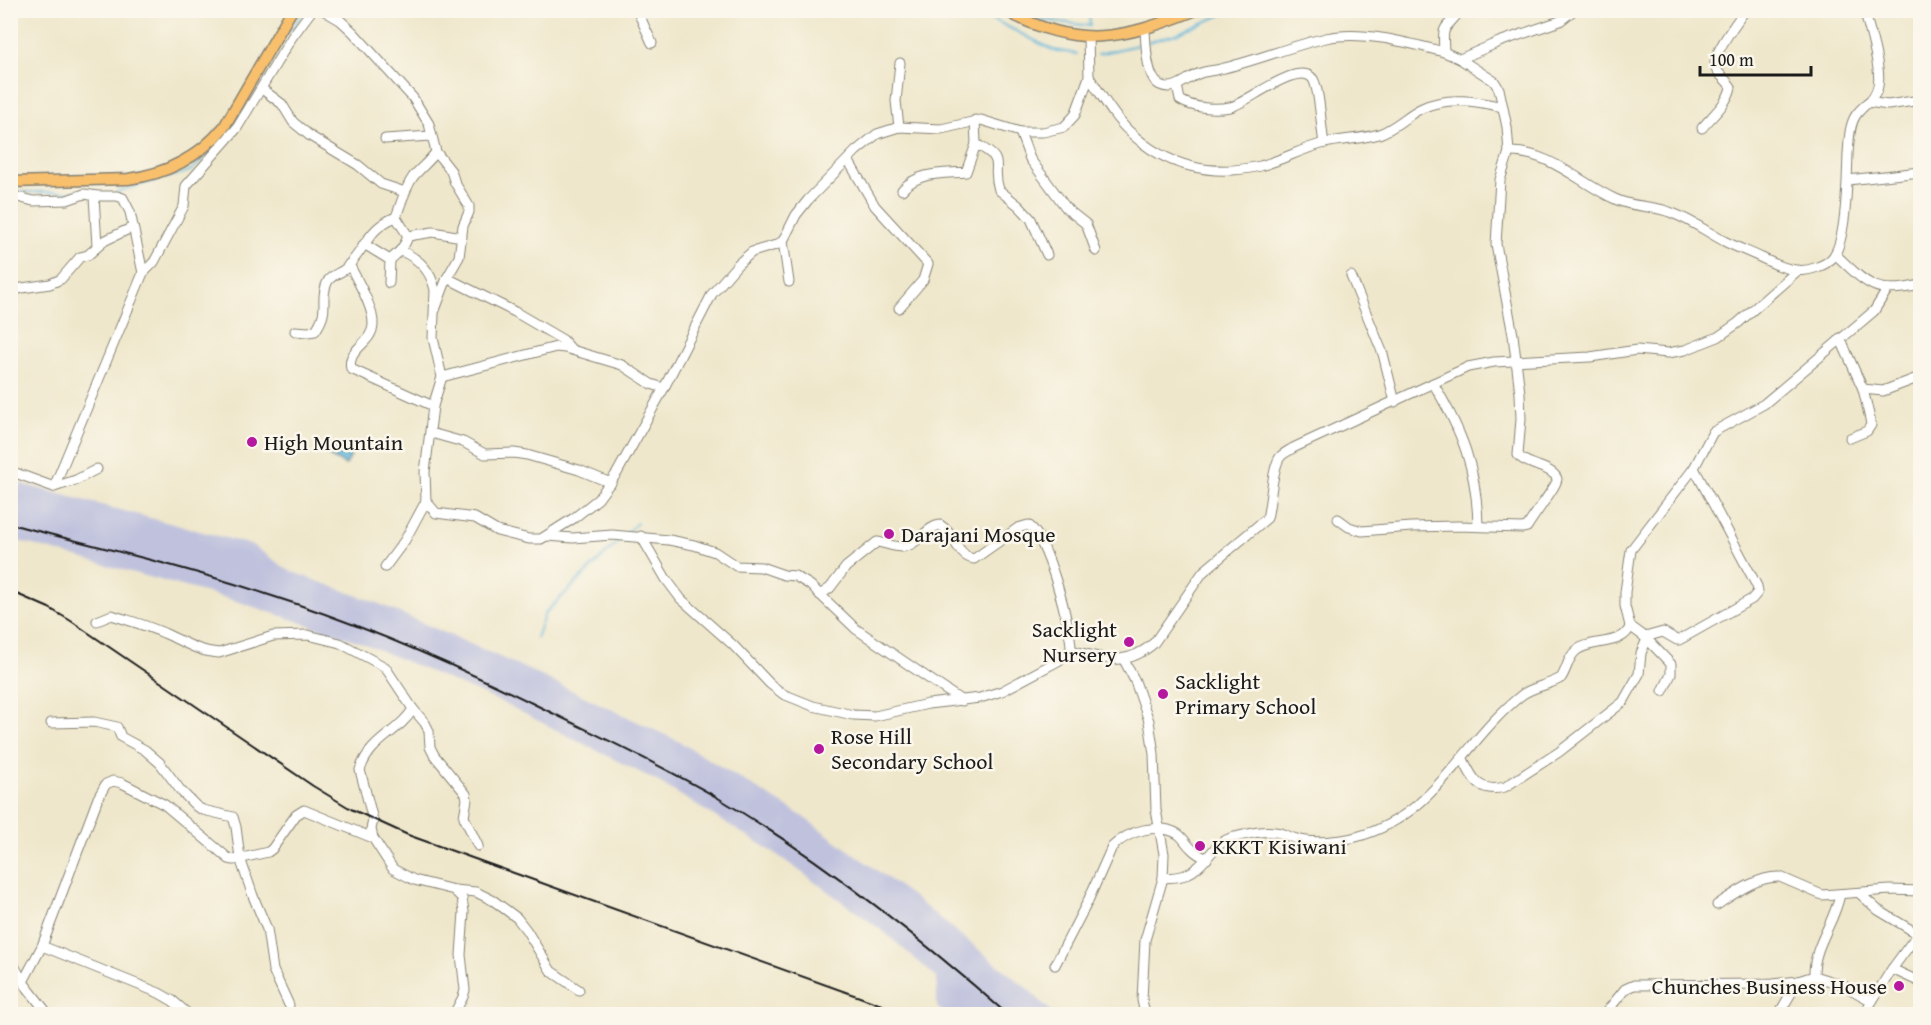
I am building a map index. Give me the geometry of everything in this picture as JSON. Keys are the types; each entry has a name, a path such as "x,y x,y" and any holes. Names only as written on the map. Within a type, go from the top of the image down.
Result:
{"main road":[{"path":"10,182 119,180 147,177 180,164 210,143 224,127 292,10"},
{"path":"1005,10 1033,24 1063,34 1088,37 1130,34 1196,10"}],"street":[{"path":"54,487 143,273 154,262 184,206 186,186 237,128 302,21 312,10"},
{"path":"323,10 340,20 353,32 402,85 423,112 429,124 436,152 451,171 455,183 470,206 459,257 447,278 435,310"},
{"path":"637,10 652,43"},
{"path":"1444,52 1444,26 1460,10"},
{"path":"1460,59 1499,42 1551,25 1574,10"},
{"path":"1702,128 1730,91 1731,87 1715,68 1714,62 1745,10"},
{"path":"641,536 666,579 681,599 734,645 770,684 783,694 813,706 853,715 875,716 928,704 980,698 1002,691 1058,661 1071,651 1124,660 1144,652 1154,643 1203,572 1267,518 1271,506 1276,464 1280,456 1293,448 1468,367 1516,360 1590,357 1636,350 1668,353 1684,350 1718,336 1738,323 1797,271 1822,265 1835,254 1840,237 1848,180 1852,121 1875,94 1879,79 1864,10"},
{"path":"1145,30 1151,76 1161,86 1177,86 1198,74 1232,67 1326,38 1353,36 1404,42 1444,52 1460,59 1494,81 1499,89 1507,127 1509,152 1500,180 1496,244 1516,360 1521,419 1519,457 1553,474 1557,483 1526,528 1411,527 1362,531 1338,519"},
{"path":"426,501 436,513 475,518 506,534 536,540 547,536 588,507 610,483 633,448 707,303 724,279 752,252 783,241 796,215 808,200 848,160 877,134 898,127 941,129 975,120 992,121 1020,132 1043,132 1064,127 1075,115 1089,77 1088,37"},
{"path":"898,127 896,101 900,63"},
{"path":"1177,86 1180,100 1185,103 1210,108 1229,107 1243,103 1266,87 1284,79 1304,74 1313,80 1316,88 1324,143"},
{"path":"1089,77 1128,131 1162,157 1196,169 1223,171 1243,170 1263,165 1324,143 1379,134 1395,127 1422,108 1449,101 1465,100 1503,107"},
{"path":"262,89 282,104 293,122 310,136 358,165 381,184 405,192"},
{"path":"1868,102 1888,105 1920,100"},
{"path":"902,190 908,184 925,176 966,172 976,144 975,120"},
{"path":"1020,132 1030,159 1067,208 1086,225 1096,251"},
{"path":"386,140 431,136"},
{"path":"976,144 990,151 997,159 999,190 1031,219 1047,255"},
{"path":"295,331 315,331 323,317 326,284 329,279 349,264 377,227 396,217 411,180 426,166 436,152"},
{"path":"1509,152 1520,152 1573,173 1614,199 1627,204 1656,207 1671,212 1726,242 1797,271"},
{"path":"196,154 207,163"},
{"path":"848,160 875,206 928,264 923,280 899,308"},
{"path":"1848,180 1920,172"},
{"path":"10,195 33,201 67,200 84,194 123,198 130,212 143,273"},
{"path":"94,196 98,246"},
{"path":"396,217 408,236"},
{"path":"10,292 51,284 61,279 76,260 91,253 113,236 133,227"},
{"path":"408,236 432,232 462,237"},
{"path":"389,283 390,260 400,250 408,236"},
{"path":"783,241 789,282"},
{"path":"364,244 390,260"},
{"path":"385,567 405,540 426,501 425,472 433,406 442,377 434,343 434,282 420,261 400,250"},
{"path":"1835,254 1873,286 1887,290 1918,288"},
{"path":"349,264 373,317 371,334 352,355 351,369 433,406"},
{"path":"1351,276 1383,354 1395,402"},
{"path":"447,278 515,312 563,340 571,349"},
{"path":"1163,878 1186,875 1206,859 1223,840 1274,832 1300,840 1336,840 1357,837 1403,816 1424,800 1463,759 1486,730 1524,693 1561,678 1572,654 1578,649 1627,633 1630,626 1625,592 1631,550 1694,468 1713,432 1756,410 1874,311 1887,290"},
{"path":"1840,338 1863,389 1871,424 1867,432 1850,438"},
{"path":"442,377 556,347 571,349 622,365 651,384 664,388"},
{"path":"1863,389 1883,391 1920,377"},
{"path":"1433,383 1462,437 1476,494 1478,526"},
{"path":"431,433 463,442 485,454 527,455 586,472 610,483"},
{"path":"1646,638 1663,632 1679,640 1752,599 1758,592 1757,585 1694,468"},
{"path":"10,471 54,487 76,480 97,469"},
{"path":"820,596 830,588 846,567 877,542 906,546 914,543 932,527 940,525 945,528 963,553 974,560 1017,528 1028,525 1037,533 1045,548 1064,612 1071,651"},
{"path":"547,536 573,538 612,535 641,536 694,545 715,552 736,566 761,567 803,579 856,629 962,701"},
{"path":"97,621 112,615 166,634 182,643 219,653 273,636 308,635 340,643 385,667 428,727 429,747 466,794 464,817 478,846"},
{"path":"1630,626 1646,638 1671,664 1671,674 1663,691"},
{"path":"1463,759 1479,784 1489,789 1496,789 1504,787 1559,752 1623,702 1640,674 1641,653 1646,638"},
{"path":"1124,660 1135,681 1149,721 1154,754 1155,795 1164,854 1163,878 1145,940 1142,999 1145,1014"},
{"path":"413,709 375,745 360,770 373,819 371,829 373,838 393,869 414,880 454,890 476,892 507,910 527,931 551,971 579,990"},
{"path":"51,723 94,723 117,727 121,737 145,750 160,763 181,791 197,807 233,817 240,858 267,929 273,970 289,1005"},
{"path":"23,982 42,946 98,798 106,784 113,781 122,783 165,805 225,857 234,860 262,854 272,849 296,815 304,810 324,816 373,838"},
{"path":"1054,965 1087,903 1112,847 1131,835 1159,827 1177,834 1196,853 1206,859"},
{"path":"1717,905 1746,887 1774,877 1780,877 1822,895 1890,890 1920,891"},
{"path":"454,890 462,898 464,912 461,955 465,990 454,1014"},
{"path":"1859,893 1878,910 1919,933 1892,969 1864,1014"},
{"path":"1814,976 1817,950 1835,914 1840,894"},
{"path":"42,946 69,959 159,993 188,1014"},
{"path":"10,958 23,982 48,1014"},
{"path":"1892,969 1920,982"},
{"path":"1605,1014 1625,989 1634,985 1733,985 1798,981 1814,976 1843,985 1872,1001"},
{"path":"1779,1014 1798,981"}],"shaded area":[{"path":"11,481 252,545 290,571 375,602 520,666 678,741 802,816 908,893 1028,989 1054,1014 945,1014 937,1007 937,978 883,931 776,854 657,781 503,703 363,643 236,601 11,539"}],"water":[{"path":"330,443 352,454 346,465 325,454"}],"waterway":[{"path":"290,33 304,10"},
{"path":"975,10 1053,50 1077,54"},
{"path":"1023,10 1038,19 1090,26 1089,10"},
{"path":"1148,42 1179,33 1233,10"},
{"path":"1098,54 1142,44"},
{"path":"116,192 190,171 207,156"},
{"path":"14,192 77,192"},
{"path":"627,533 637,523"},
{"path":"536,638 545,613 621,539"}],"railway":[{"path":"10,524 203,574 337,618 441,661 609,741 718,798 794,846 903,927 1007,1014"},
{"path":"10,591 49,608 71,621 313,786 351,809 408,835 907,1014"}],"place":[{"name":"High Mountain","path":"252,442"},
{"name":"Darajani Mosque","path":"889,534"},
{"name":"Sacklight Nursery","path":"1129,642"},
{"name":"Sacklight Primary School","path":"1163,694"},
{"name":"Rose Hill Secondary School","path":"819,749"},
{"name":"KKKT Kisiwani","path":"1200,846"},
{"name":"Chunches Business House","path":"1899,986"}]}
